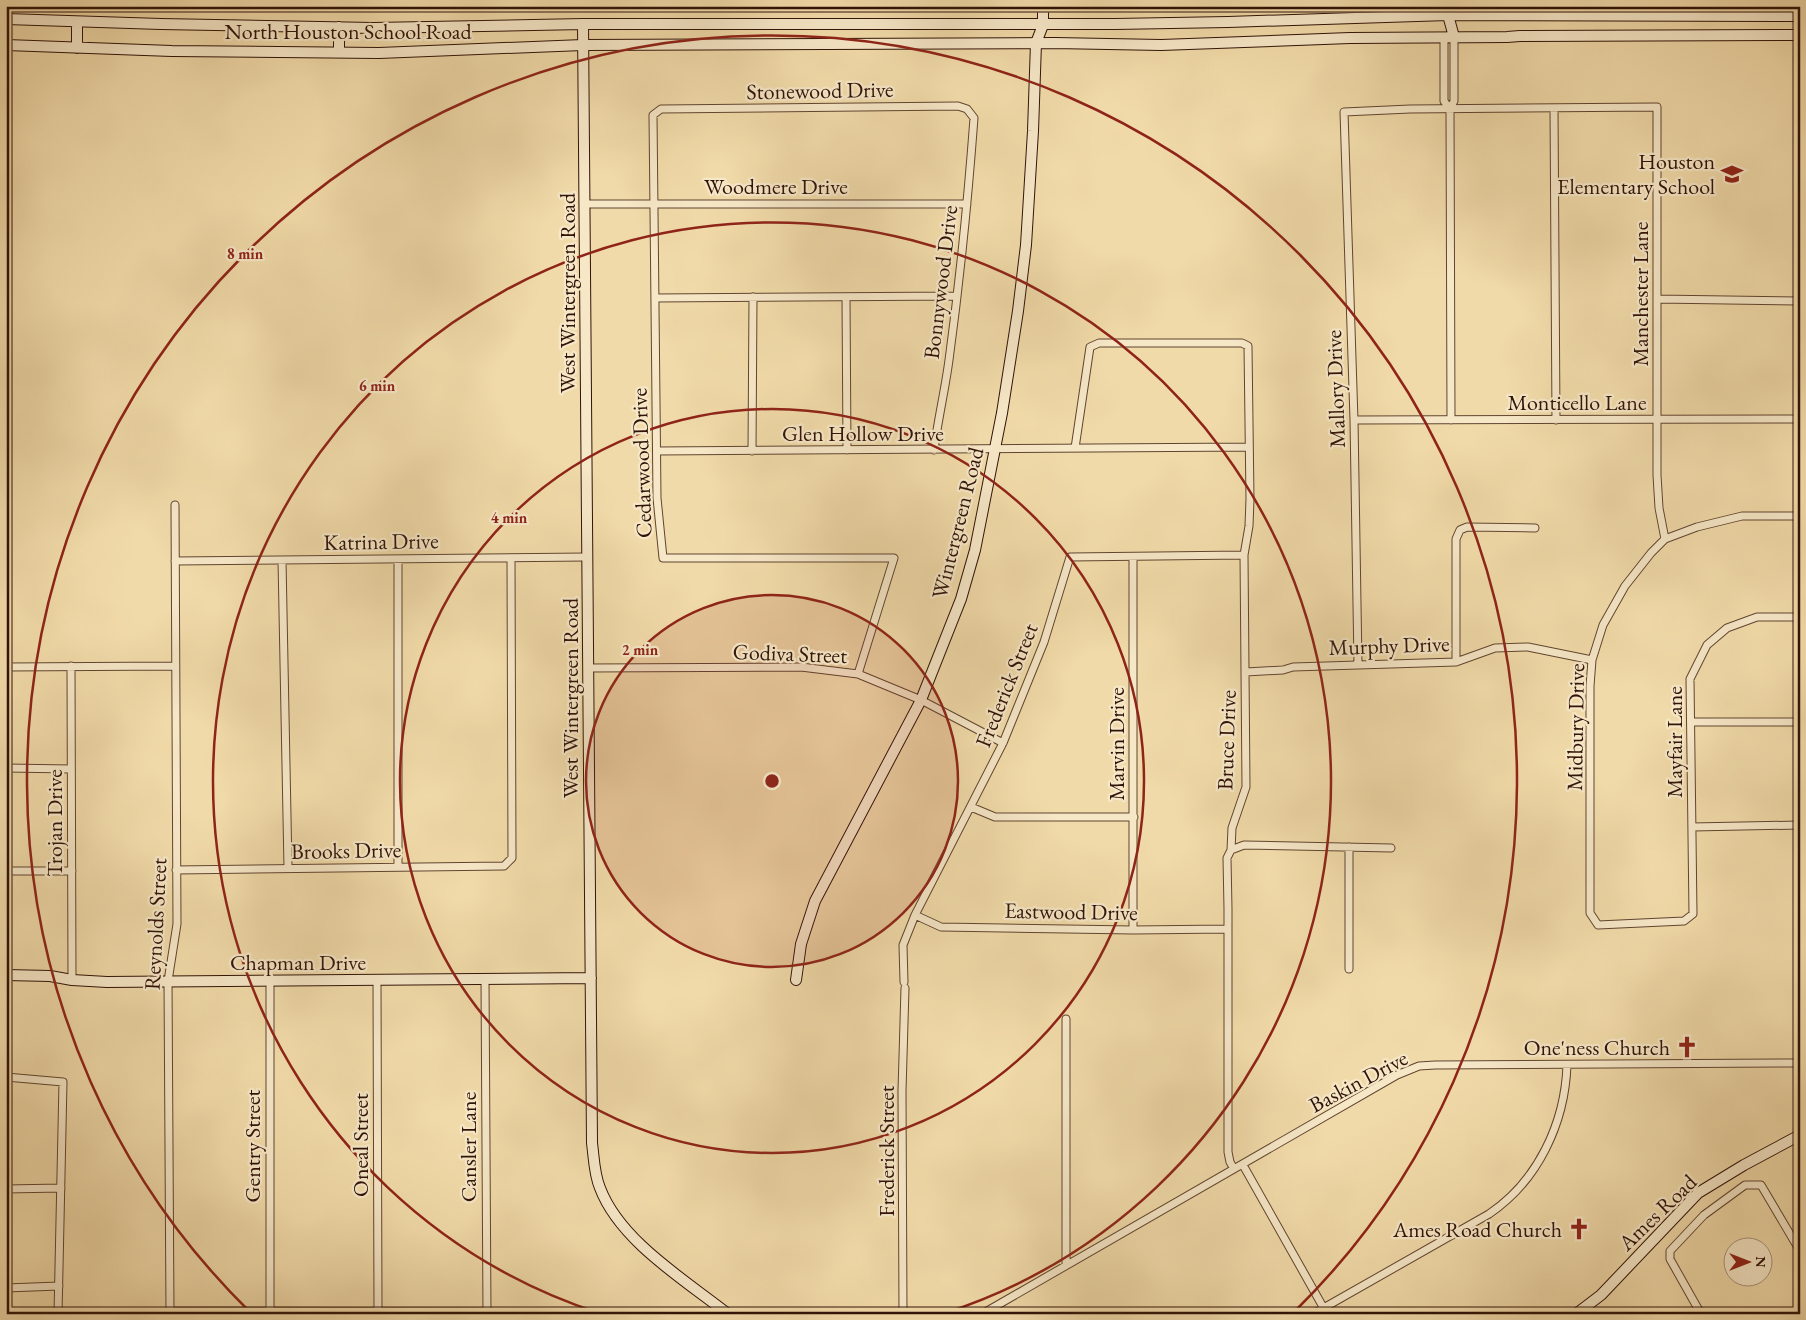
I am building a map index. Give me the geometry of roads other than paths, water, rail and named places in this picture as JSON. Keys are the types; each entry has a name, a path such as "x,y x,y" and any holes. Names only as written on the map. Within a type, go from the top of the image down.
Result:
{"main road":[{"path":"1036,43 1043,25 1043,6"},
{"path":"1448,15 1449,37"},
{"name":"North Houston School Road","path":"6,19 339,27 583,24 1043,25 1228,22 1448,15 1800,16"},
{"path":"1772,16 1772,35"},
{"path":"77,22 77,48"},
{"name":"West Wintergreen Road","path":"583,24 592,1143 595,1173 611,1211 632,1237 658,1260 728,1314"},
{"path":"339,27 339,52"},
{"name":"North Houston School Road","path":"6,46 379,53 583,46 1036,43 1161,45 1350,38 1800,35"},
{"name":"Wintergreen Road","path":"796,980 801,944 815,901 921,700 960,599 975,550 995,450 1018,311 1026,245 1036,43"},
{"name":"Chapman Drive","path":"6,974 107,982 591,978"},
{"name":"Ames Road","path":"1576,1314 1601,1294 1698,1193 1744,1165 1800,1135"}],"street":[{"path":"1449,37 1444,101 1450,109 1451,420"},
{"name":"Stonewood Drive","path":"661,109 958,106 968,109 974,118"},
{"name":"Manchester Lane","path":"1554,108 1657,107 1657,475 1665,540"},
{"path":"1450,109 1554,108 1556,420"},
{"name":"Cedarwood Drive","path":"661,109 653,115 653,204 657,498 663,558 894,558 858,674"},
{"name":"Mallory Drive","path":"1358,664 1354,420 1344,112 1450,109"},
{"name":"Bonnywood Drive","path":"934,450 940,406 948,369 967,204 974,118"},
{"name":"Woodmere Drive","path":"585,204 967,204"},
{"path":"655,298 956,296"},
{"path":"752,451 753,297"},
{"path":"846,297 847,450"},
{"path":"1657,299 1800,301"},
{"name":"Bruce Drive","path":"1075,448 1090,347 1093,345 1099,343 1242,344 1248,346 1249,526 1244,555 1246,787 1232,828 1231,850 1227,858 1228,1152 1234,1169"},
{"name":"Monticello Lane","path":"1354,420 1800,419"},
{"name":"Glen Hollow Drive","path":"657,450 1249,448"},
{"name":"Reynolds Street","path":"170,1312 168,981 177,924 175,505"},
{"name":"Midbury Drive","path":"1693,914 1684,921 1598,925 1590,913 1590,686 1592,660 1603,625 1625,586 1651,552 1665,540 1697,527 1742,516 1800,516"},
{"path":"1456,662 1456,540 1460,530 1467,527 1534,528"},
{"name":"Frederick Street","path":"903,1314 902,1091 905,985 904,945 916,916 1004,743 1044,642 1070,557 1244,555"},
{"name":"Katrina Drive","path":"174,561 587,557"},
{"name":"Marvin Drive","path":"1133,557 1133,930"},
{"name":"Brooks Drive","path":"176,870 504,866 512,858 511,558"},
{"path":"398,559 398,867"},
{"path":"282,560 288,868"},
{"name":"Mayfair Lane","path":"1693,914 1690,679 1707,645 1727,628 1757,617 1800,617"},
{"name":"Murphy Drive","path":"1246,672 1283,670 1293,667 1456,662 1495,648 1528,647 1592,660"},
{"name":"Trojan Drive","path":"70,666 72,980"},
{"path":"6,667 175,666"},
{"name":"Godiva Street","path":"588,668 801,667 858,674 921,700 1004,743"},
{"path":"1691,722 1800,722"},
{"path":"6,768 71,769"},
{"path":"971,806 995,817 1134,817"},
{"path":"1692,826 1800,825"},
{"path":"1231,850 1244,845 1391,848"},
{"path":"1349,847 1349,969"},
{"path":"6,871 72,870"},
{"name":"Eastwood Drive","path":"916,916 941,927 1133,930 1228,929"},
{"name":"Cansler Lane","path":"485,979 487,1313"},
{"name":"Oneal Street","path":"377,980 378,1311"},
{"name":"Gentry Street","path":"270,981 270,1311"},
{"path":"1066,1020 1066,1266"},
{"name":"Baskin Drive","path":"982,1314 1397,1076 1419,1066 1435,1064 1800,1063"},
{"path":"1313,1314 1326,1310 1490,1214 1510,1198 1535,1168 1552,1137 1564,1096 1567,1065"},
{"path":"6,1077 63,1082 58,1314"},
{"path":"1243,1165 1326,1310"},
{"path":"1701,1314 1670,1259 1670,1251 1704,1214 1745,1186 1761,1185 1800,1251"},
{"path":"6,1189 62,1188"},
{"path":"6,1288 59,1286"},
{"path":"170,1312 378,1311 487,1313"}],"place":[{"name":"Houston Elementary School","path":"1732,174"},
{"name":"One'ness Church","path":"1687,1047"},
{"name":"Ames Road Church","path":"1579,1229"}]}
